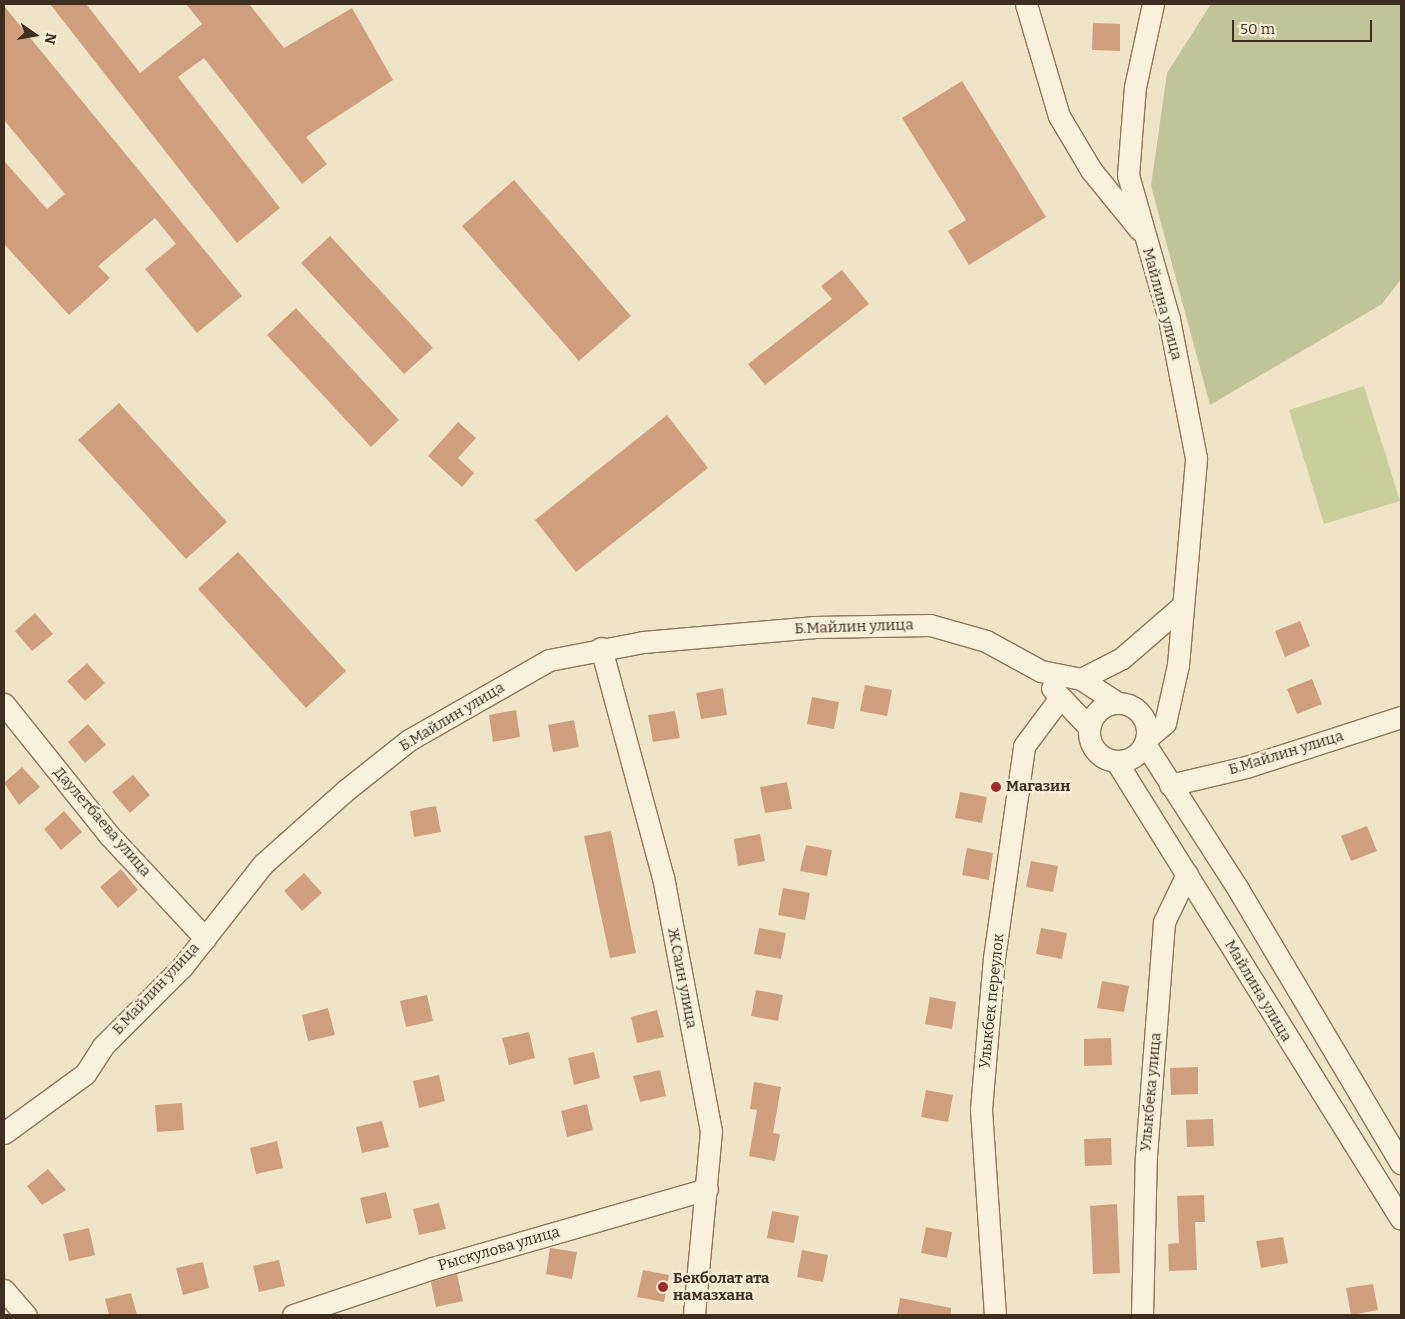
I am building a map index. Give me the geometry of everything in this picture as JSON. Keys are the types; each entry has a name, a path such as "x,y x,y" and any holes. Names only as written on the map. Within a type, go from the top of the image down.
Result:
{"street":[{"path":"1026,4 1059,116 1091,170 1143,234"},
{"name":"Майлина улица","path":"1116,761 1128,760 1159,730 1168,711 1182,606 1196,458 1169,319 1143,234 1128,175 1130,131 1154,4"},
{"path":"1081,679 1122,658 1182,606"},
{"name":"Б.Майлин улица","path":"4,1134 85,1074 103,1046 205,938 263,864 409,740 549,660 601,648 815,627 930,625 986,641 1041,671 1081,679 1116,702"},
{"name":"Ж.Саин улица","path":"601,648 663,877 711,1131 694,1315"},
{"name":"Б.Майлин улица","path":"1041,671 1059,699 1089,727"},
{"name":"Улыкбек переулок","path":"995,1315 981,1109 994,958 1024,746 1059,699"},
{"path":"1089,727 1103,706 1116,702 1137,710 1144,719 1145,742 1401,1163"},
{"name":"Даулетбаева улица","path":"4,704 109,834 205,938"},
{"name":"Б.Майлин улица","path":"1170,785 1246,767 1401,716"},
{"name":"Майлина улица","path":"1089,727 1095,750 1116,761 1401,1219"},
{"name":"Улыкбека улица","path":"1142,1315 1146,1156 1164,922 1187,874"},
{"name":"Рыскулова улица","path":"293,1315 433,1268 707,1189"},
{"path":"4,1290 19,1313"}],"green space":[{"path":"1211,4 1401,4 1401,279 1382,304 1210,405 1151,186 1167,73"},
{"path":"1364,386 1400,501 1324,524 1289,410"}],"building":[{"path":"50,4 86,4 140,73 202,24 186,4 249,4 284,48 352,8 393,80 306,137 327,164 302,184 204,58 178,77 280,208 237,243"},
{"path":"4,6 242,296 197,333 145,269 176,244 155,218 98,266 110,278 69,315 4,244 4,161 47,209 65,194 4,120"},
{"path":"1093,23 1120,24 1120,51 1092,50"},
{"path":"962,81 1046,217 969,265 948,231 966,220 902,118"},
{"path":"514,180 631,316 579,361 462,226"},
{"path":"330,236 433,348 404,374 301,263"},
{"path":"842,270 869,304 765,385 748,364 832,299 821,286"},
{"path":"296,308 399,420 371,447 267,335"},
{"path":"119,403 227,522 186,559 78,440"},
{"path":"667,415 708,468 576,572 535,520"},
{"path":"458,422 476,438 458,458 474,473 462,487 428,456"},
{"path":"238,552 346,671 306,708 198,589"},
{"path":"35,613 53,634 32,651 15,631"},
{"path":"1300,621 1310,646 1285,657 1275,631"},
{"path":"87,663 105,683 85,701 67,681"},
{"path":"1312,679 1322,704 1297,714 1287,689"},
{"path":"865,685 892,690 887,716 860,711"},
{"path":"723,688 727,715 701,719 696,693"},
{"path":"812,697 839,702 834,729 807,724"},
{"path":"516,710 520,737 493,742 489,715"},
{"path":"675,711 680,738 653,742 648,715"},
{"path":"574,720 579,747 553,752 548,725"},
{"path":"88,724 106,745 85,763 68,742"},
{"path":"22,767 40,787 19,805 4,783"},
{"path":"133,775 150,795 130,813 112,792"},
{"path":"787,782 792,809 765,813 760,787"},
{"path":"960,792 987,797 982,823 955,818"},
{"path":"436,806 441,832 414,837 410,811"},
{"path":"64,811 82,832 61,850 44,829"},
{"path":"1367,826 1377,851 1351,861 1341,836"},
{"path":"611,831 636,953 610,958 584,836"},
{"path":"760,834 765,861 738,866 734,839"},
{"path":"806,845 832,850 827,876 800,871"},
{"path":"967,848 993,853 989,880 962,875"},
{"path":"1031,861 1058,866 1053,892 1026,887"},
{"path":"121,869 138,890 118,908 100,887"},
{"path":"304,873 322,893 302,911 284,891"},
{"path":"783,888 810,893 805,920 778,915"},
{"path":"759,928 786,933 781,959 754,954"},
{"path":"1041,928 1067,933 1062,959 1036,954"},
{"path":"1102,981 1129,986 1124,1012 1097,1008"},
{"path":"756,990 783,995 778,1021 751,1016"},
{"path":"427,995 433,1021 406,1027 400,1001"},
{"path":"930,997 956,1002 952,1029 925,1024"},
{"path":"328,1008 335,1035 308,1041 302,1015"},
{"path":"657,1010 664,1037 637,1043 631,1017"},
{"path":"529,1032 535,1058 509,1065 502,1038"},
{"path":"1111,1038 1112,1065 1084,1066 1084,1039"},
{"path":"594,1052 600,1078 574,1085 568,1058"},
{"path":"1198,1067 1198,1094 1171,1095 1170,1068"},
{"path":"660,1070 666,1096 640,1102 633,1076"},
{"path":"439,1075 445,1101 419,1108 413,1081"},
{"path":"754,1082 781,1087 773,1133 780,1134 775,1161 749,1156 757,1110 750,1109"},
{"path":"926,1090 953,1095 948,1122 921,1117"},
{"path":"182,1103 184,1130 157,1132 155,1105"},
{"path":"587,1104 593,1130 567,1137 561,1111"},
{"path":"1213,1119 1214,1146 1187,1147 1186,1120"},
{"path":"382,1121 389,1147 362,1153 356,1127"},
{"path":"1111,1138 1112,1165 1085,1166 1084,1139"},
{"path":"277,1141 283,1168 256,1174 250,1148"},
{"path":"48,1169 66,1190 42,1205 27,1186"},
{"path":"386,1192 392,1218 366,1224 360,1198"},
{"path":"1204,1195 1205,1222 1195,1222 1197,1270 1169,1271 1168,1244 1179,1243 1177,1196"},
{"path":"439,1203 446,1229 419,1235 413,1209"},
{"path":"1117,1204 1120,1273 1093,1274 1090,1206"},
{"path":"772,1211 799,1216 794,1243 767,1238"},
{"path":"926,1227 952,1232 947,1258 921,1253"},
{"path":"89,1228 95,1255 69,1261 63,1234"},
{"path":"1283,1237 1288,1263 1261,1268 1256,1241"},
{"path":"550,1248 577,1252 572,1279 546,1274"},
{"path":"802,1250 828,1255 823,1282 797,1277"},
{"path":"279,1260 285,1286 259,1292 253,1266"},
{"path":"203,1262 209,1288 183,1295 176,1268"},
{"path":"643,1270 669,1275 664,1302 637,1297"},
{"path":"457,1274 463,1301 436,1307 431,1282"},
{"path":"1373,1284 1378,1310 1351,1315 1346,1288"},
{"path":"131,1293 137,1315 109,1315 105,1299"},
{"path":"900,1298 951,1308 951,1315 897,1315"}],"place":[{"name":"Магазин","path":"996,787"},
{"name":"Бекболат ата намазхана","path":"663,1287"}]}
